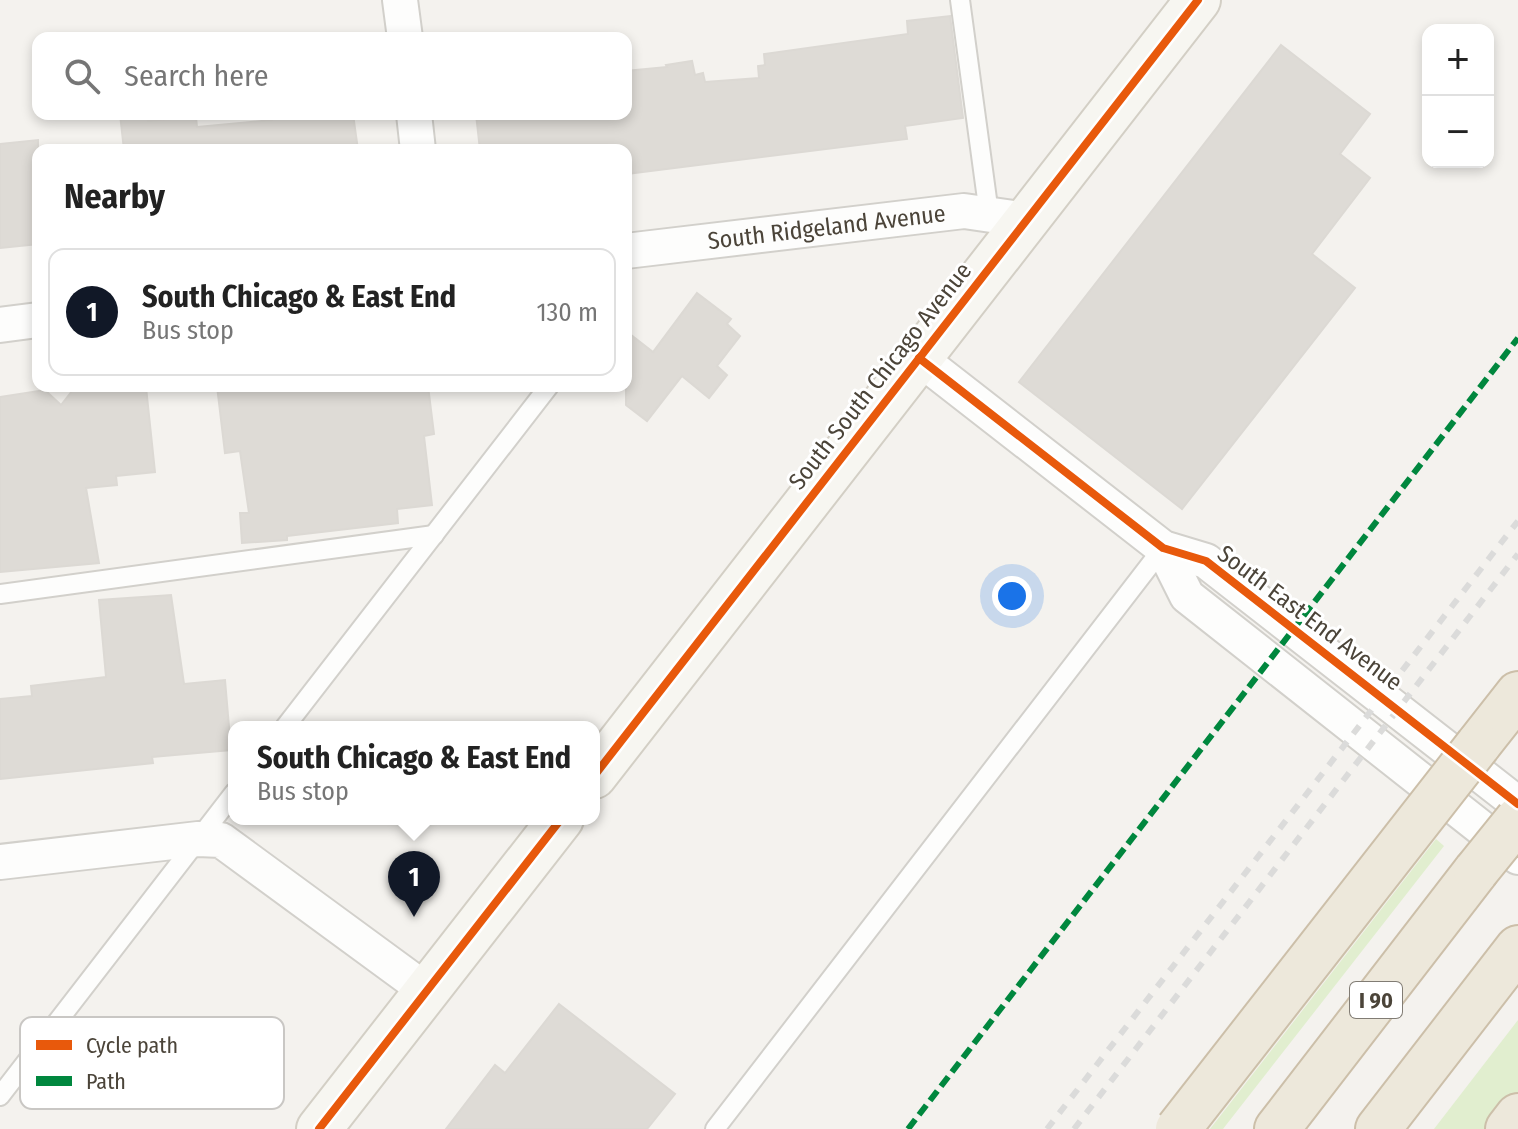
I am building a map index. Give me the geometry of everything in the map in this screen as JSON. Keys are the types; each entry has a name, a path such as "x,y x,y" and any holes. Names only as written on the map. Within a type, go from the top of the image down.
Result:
{"highway":[{"path":"1178,1129 1518,694"},
{"name":"I 90","path":"1277,1129 1518,819"},
{"path":"1378,1129 1518,948"},
{"path":"1508,1129 1518,1116"}],"main road":[{"name":"South South Chicago Avenue","path":"600,768 919,358 1008,217 1198,0"},
{"path":"319,1129 556,825"}],"street":[{"path":"400,0 404,32"},
{"path":"415,120 417,144"},
{"name":"South Ridgeland Avenue","path":"632,250 964,211 1008,217"},
{"path":"0,325 32,321"},
{"name":"South East End Avenue","path":"919,358 1163,548 1206,561 1518,804"},
{"name":"South East End Avenue","path":"1163,548 1187,596 1518,857"},
{"path":"0,862 198,839 221,840 427,991"}],"lane":[{"path":"960,0 1008,217"},
{"path":"290,721 544,392"},
{"path":"0,594 434,535"},
{"path":"715,1129 1163,548"},
{"path":"61,1017 228,801"},
{"path":"0,1096 20,1070"}],"green space":[{"path":"1436,839 1444,846 1223,1129 1210,1129"},
{"path":"1518,1020 1518,1129 1434,1129"}],"building":[{"path":"950,16 963,118 905,126 907,139 632,173 632,144 479,144 477,120 632,120 632,70 692,61 695,75 703,73 705,82 759,78 758,66 765,65 764,54 908,34 907,21"},
{"path":"1281,45 1370,114 1340,154 1370,178 1312,254 1355,288 1182,509 1019,382"},
{"path":"121,120 196,120 197,127 272,120 354,120 357,144 123,144"},
{"path":"38,140 38,144 32,144 32,245 0,248 0,144"},
{"path":"697,293 731,319 727,324 740,336 717,366 727,375 709,398 682,376 647,421 626,405 626,392 632,392 632,336 653,352"},
{"path":"47,392 61,405 71,392 147,392 155,472 116,476 117,485 86,488 99,563 0,572 0,397"},
{"path":"218,392 429,392 434,434 424,436 432,505 397,509 398,523 287,536 287,540 242,543 240,513 249,513 240,451 225,453"},
{"path":"171,595 184,684 225,680 228,750 152,757 153,763 0,779 0,699 32,696 31,686 106,677 99,600"},
{"path":"559,1004 675,1094 647,1129 446,1129 495,1065 505,1073"}],"railway":[{"path":"1047,1129 1518,521"},
{"path":"1074,1129 1518,554"}],"marked path":[{"path":"908,1129 1518,338"}],"cycle path":[{"path":"600,768 1198,0"},
{"path":"919,358 1163,548 1206,561 1518,804"},
{"path":"319,1129 556,825"}],"place":[{"name":"South Chicago & East End","path":"414,917"}]}
